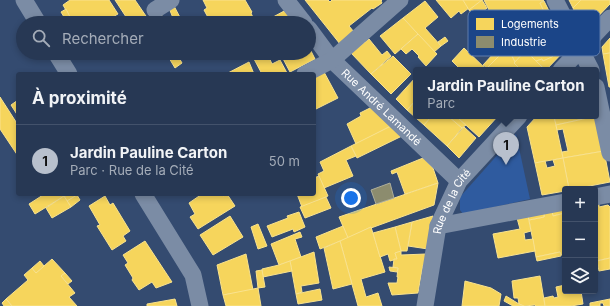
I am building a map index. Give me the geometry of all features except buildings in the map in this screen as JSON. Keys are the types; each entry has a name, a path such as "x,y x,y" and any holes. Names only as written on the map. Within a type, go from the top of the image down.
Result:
{"street":[{"path":"24,0 34,16"},
{"path":"155,10 171,0"},
{"path":"286,0 299,16"},
{"path":"309,72 332,60 400,0"},
{"path":"555,0 560,10"},
{"path":"600,28 610,18"},
{"name":"Rue André Lamandé","path":"316,38 332,60 459,181"},
{"path":"564,67 574,56"},
{"path":"584,56 589,67"},
{"path":"60,60 68,72"},
{"path":"599,101 610,153"},
{"name":"Rue de la Cité","path":"424,306 438,226 459,181 516,119"},
{"path":"598,196 610,194"},
{"path":"144,196 193,275 200,306"},
{"path":"438,226 562,203"}],"shaded area":[{"path":"516,134 530,199 463,214 460,210 460,197"}],"place":[{"name":"Jardin Pauline Carton","path":"506,165"}]}
